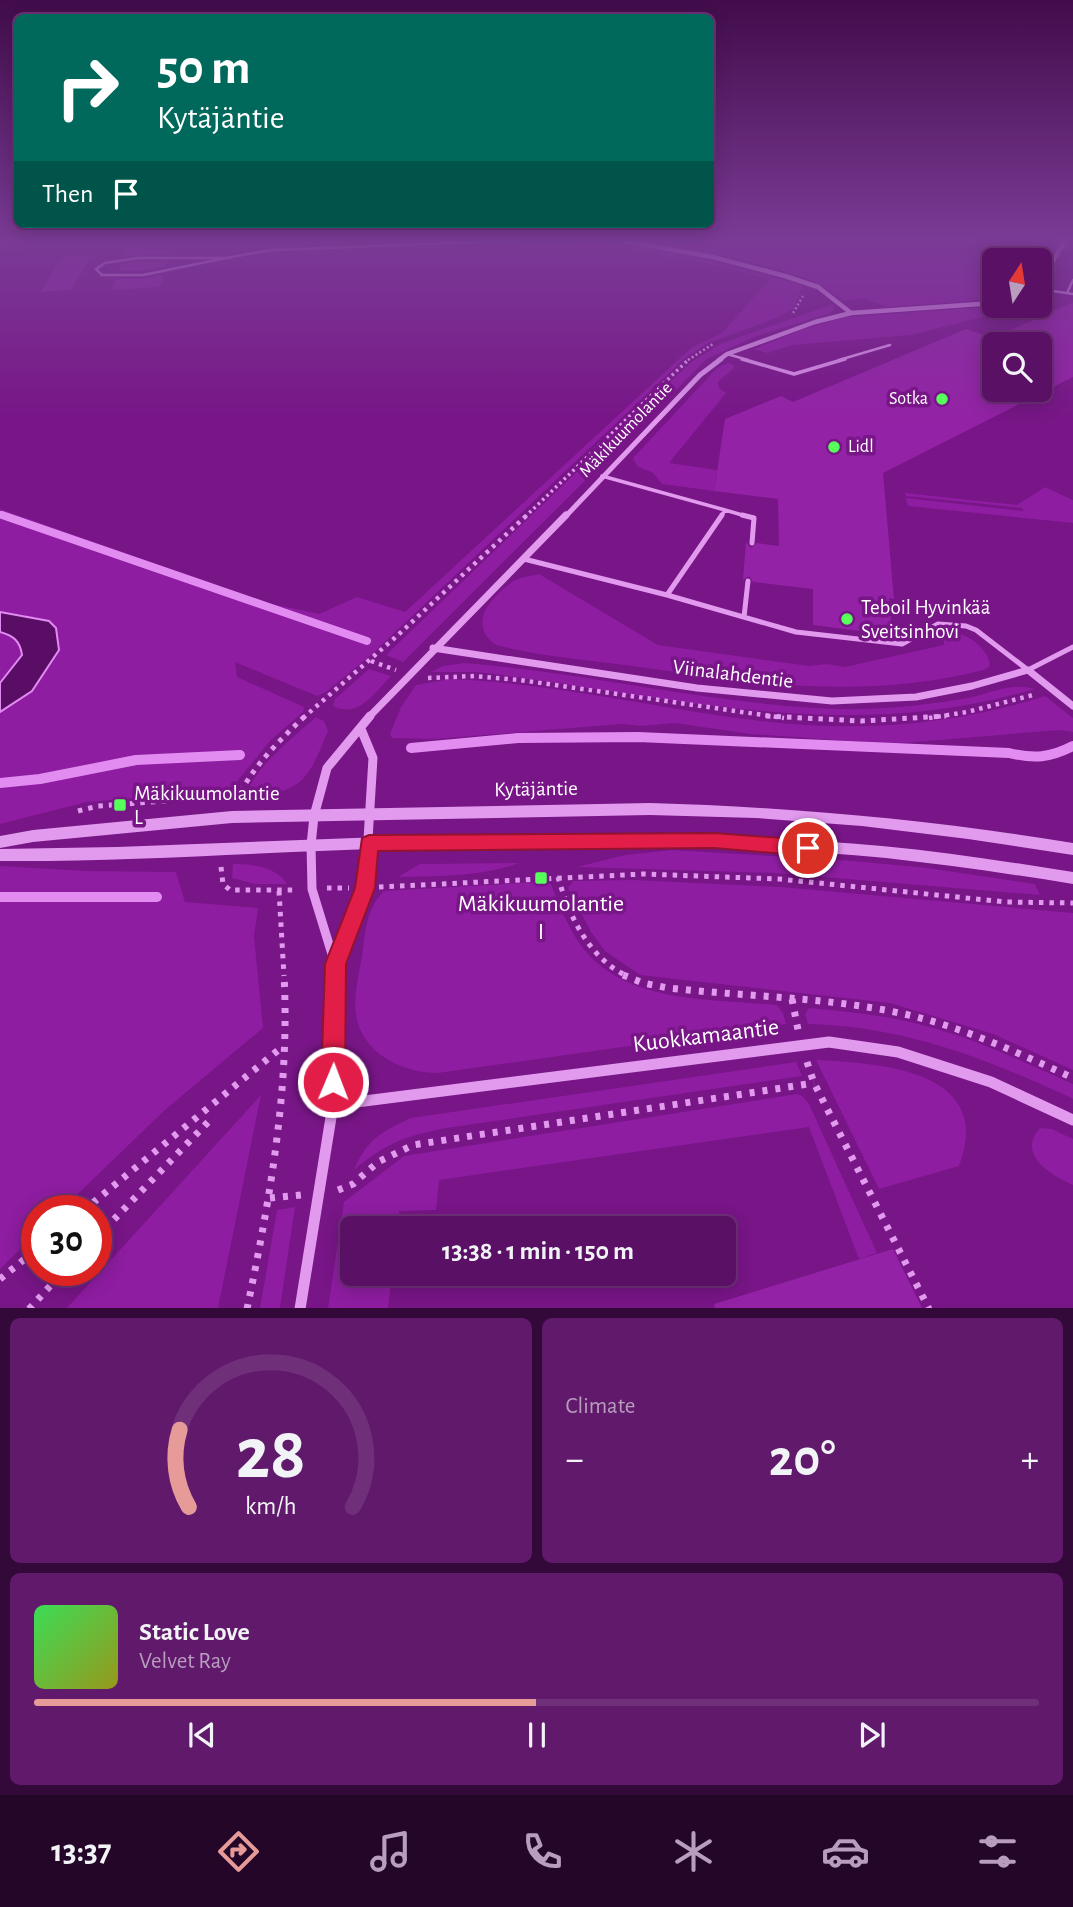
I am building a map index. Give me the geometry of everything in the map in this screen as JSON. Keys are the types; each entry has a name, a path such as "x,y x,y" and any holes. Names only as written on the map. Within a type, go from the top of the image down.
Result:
{"street":[{"path":"833,299 851,313"},
{"name":"Mäkikuumolantie","path":"335,964 313,889 311,845 314,816 327,768 341,747 361,729 380,703 524,559 601,476 700,375 727,354 815,322 851,313 982,304"},
{"name":"Viinalahdentie","path":"433,648 664,683 775,698 829,702 920,697 982,685 1028,670"},
{"path":"1028,670 1073,706"},
{"path":"300,1308 333,1105 335,964 365,888 373,758 361,729"},
{"name":"Kytäjäntie","path":"0,842 141,824 232,817 583,808 713,810 951,830 1073,849"},
{"path":"0,855 369,843 714,840 926,856 1073,878"},
{"name":"Kuokkamaantie","path":"333,1105 830,1042 911,1056 990,1082 1073,1120"}],"lane":[{"path":"727,354 794,374 890,345"},
{"path":"601,476 754,518 752,543"},
{"path":"667,595 725,510"},
{"path":"524,559 667,595 796,632 902,644 938,624 955,624 976,630 1028,670 1073,647"},
{"path":"744,617 748,581"}],"path":[{"path":"781,318 805,310"},
{"path":"237,796 253,768 284,736 371,661 691,357 724,340"},
{"path":"220,873 223,884 230,890 365,888 643,874 779,879 1006,902 1073,903"},
{"path":"558,877 573,916 589,944 602,960 640,982 886,1010 980,1036 1073,1077"},
{"path":"247,1308 270,1198 283,1046 285,1000 279,891"},
{"path":"102,1195 283,1046"},
{"path":"270,1198 349,1188 371,1167 392,1153 413,1145 814,1083 929,1308"},
{"path":"112,1221 211,1119"},
{"path":"0,1279 21,1262"},
{"path":"29,1308 50,1286"}],"shaded area":[{"path":"752,299 797,299 793,309 779,317 706,344 684,359 371,655 326,692 317,696 235,662 237,677 304,707 303,712 271,740 230,790 87,802 0,824 0,712 32,691 25,615 0,612 0,509 268,603 319,614 357,597 405,612 691,348 722,333"},
{"path":"865,299 982,299 887,307"},
{"path":"833,304 834,310 827,314 754,337 707,359 403,662 386,655 690,363 720,344"},
{"path":"982,307 982,317 911,335 792,345 767,353 754,349 804,329 846,317"},
{"path":"728,363 734,365 734,368 718,382 719,388 726,393 669,463 717,470 714,491 662,484 653,473 637,466 633,458 717,368"},
{"path":"1045,487 1073,500 1073,523 908,506 906,498 1023,511 1022,508 906,496 905,493 1017,505"},
{"path":"539,574 658,645 809,666 827,664 845,667 944,645 943,634 958,633 973,640 985,652 990,666 984,670 896,685 812,686 684,673 496,645 483,629 485,612 490,603 515,580"},
{"path":"0,612 49,621 56,628 59,650 32,691 0,712 0,683 22,655 16,640 0,632"},
{"path":"0,632 16,640 22,655 0,683"},
{"path":"464,663 745,702 840,709 936,703 1009,687 1035,689 963,706 893,714 824,715 686,703 476,672 431,672 443,666"},
{"path":"369,669 391,676 358,707 342,709 333,706 335,699"},
{"path":"450,679 567,691 797,725 869,726 940,720 1011,706 1045,696 1073,718 1073,732 1059,730 891,744 750,734 675,723 641,726 622,724 435,739 392,738 390,734 401,707 416,685"},
{"path":"316,717 324,721 328,731 308,773 292,787 246,799 249,788 264,765"},
{"path":"672,850 928,868 1035,884 1040,895 775,873 577,867 625,855"},
{"path":"519,863 475,873 398,877 420,864"},
{"path":"233,864 270,870 287,884 255,884 232,878"},
{"path":"0,866 85,871 176,872 185,902 258,908 254,936 263,1028 165,1110 77,1195 21,1195 21,1249 0,1269"},
{"path":"634,880 781,887 1073,913 1073,1070 993,1034 890,1003 640,975 605,951 591,932 568,888 573,881"},
{"path":"540,882 551,884 576,938 594,960 615,976 666,994 777,1005 786,1024 438,1073 402,1067 372,1047 359,1027 356,992 367,922 373,906 384,891"},
{"path":"809,1008 894,1019 961,1037 1073,1084 1073,1099 977,1058 944,1047 878,1031 808,1024 805,1014"},
{"path":"816,1060 871,1064 899,1070 925,1078 947,1091 961,1109 966,1134 959,1166 879,1189"},
{"path":"796,1062 802,1076 426,1132 385,1148 354,1170 364,1151 376,1138 411,1118"},
{"path":"797,1094 809,1104 877,1253 859,1259 809,1127 439,1180 436,1210 399,1211 398,1216 342,1216 344,1202 404,1156"},
{"path":"261,1095 218,1308 67,1308 87,1286 112,1286 112,1259"},
{"path":"1040,1128 1052,1129 1073,1139 1073,1185 1047,1170 1034,1155 1034,1138"},
{"path":"295,1207 280,1308 260,1308 277,1210"},
{"path":"340,1228 340,1286 391,1286 388,1308 328,1308"}],"building":[{"path":"1073,302 1073,377 1052,388 1052,332 1006,332 1037,318 1052,318 1052,311"},
{"path":"966,329 982,334 982,402 1024,402 883,473 894,599 889,598 892,635 813,625 813,589 753,582 749,576 743,580 746,542 751,548 757,543 779,546 778,499 714,491 725,419 781,396 793,402"},
{"path":"893,1249 922,1308 715,1308 714,1304"}],"waterway":[{"path":"0,514 4,516"},
{"path":"4,516 367,641"},
{"path":"411,748 518,738 638,737 1009,753 1034,757 1057,753 1073,746"},
{"path":"0,783 40,779 136,760 240,755"},
{"path":"0,897 157,897"}],"place":[{"name":"Sotka","path":"942,399"},
{"name":"Lidl","path":"834,447"},
{"name":"Teboil Hyvinkää Sveitsinhovi","path":"847,619"},
{"name":"Mäkikuumolantie L","path":"120,805"},
{"name":"Mäkikuumolantie I","path":"541,878"}],"route":[{"path":"333,1082 335,964 365,888 369,843 714,840 808,848"}]}
